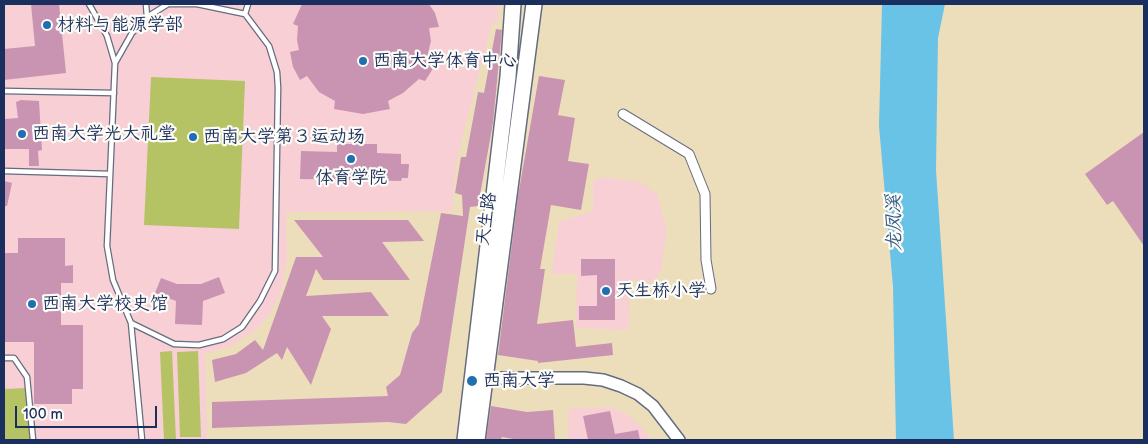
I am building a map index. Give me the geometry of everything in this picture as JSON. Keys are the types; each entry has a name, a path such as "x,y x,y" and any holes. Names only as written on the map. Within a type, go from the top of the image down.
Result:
{"highway":[{"name":"天生路","path":"477,440 479,378 508,77 513,4"},
{"name":"天生路","path":"465,440 479,378 534,4"}],"street":[{"path":"623,114 689,154 704,194 706,260 712,289"},
{"path":"479,378 584,378 603,380 638,394 653,406 679,440"}],"lane":[{"path":"89,4 107,36 115,62 107,246 112,280 131,323 142,440"},
{"path":"146,4 147,17"},
{"path":"131,323 174,344 199,345 224,339 242,327 260,302 275,271 277,72 270,46 245,14 197,4 164,4"},
{"path":"115,62 132,33 147,17 168,4"},
{"path":"245,14 248,4"},
{"path":"4,91 114,93"},
{"path":"4,171 110,174"},
{"path":"4,358 14,358 27,377 33,440"}],"shaded area":[{"path":"4,4 499,4 498,22 492,23 456,162 452,211 286,212 287,259 282,287 271,312 258,328 232,346 205,353 207,440 4,440"},
{"path":"604,177 640,182 657,194 667,231 661,270 654,282 630,280 628,330 576,328 577,274 552,274 559,222 593,211 593,181"},
{"path":"610,407 624,412 641,426 651,440 568,440 569,409"}],"green space":[{"path":"151,77 245,81 239,229 144,225"},
{"path":"172,351 176,440 164,440 160,352"},
{"path":"198,351 201,437 180,437 177,352"},
{"path":"28,388 33,440 4,440 4,389"}],"water":[{"name":"龙凤溪","path":"882,4 945,4 938,38 936,170 954,440 896,440 893,287 879,126"}],"building":[{"name":"材料与能源学部","path":"31,4 59,4 66,73 4,80 4,49 35,46"},
{"name":"西南大学体育中心","path":"302,4 429,4 435,13 439,27 429,28 431,41 428,53 437,55 434,67 425,81 419,79 403,93 388,101 390,109 363,114 334,109 335,101 319,92 307,76 300,80 293,67 290,52 299,50 297,40 298,26 293,24"},
{"path":"496,29 502,30 493,123 478,206 470,207 442,392 406,424 388,422 212,428 212,402 388,396 386,387 400,375 412,333 419,324 441,213 463,216 462,195 455,193 461,157 466,157 478,92 484,93"},
{"path":"539,76 565,80 558,115 575,118 568,161 589,164 581,210 551,205 540,269 545,269 537,324 573,320 576,347 612,343 613,355 538,363 538,361 498,355 518,196"},
{"name":"西南大学光大礼堂","path":"21,100 39,101 42,150 38,151 39,166 29,166 29,149 4,149 4,119 18,118 16,102"},
{"path":"1144,132 1144,246 1113,201 1107,205 1085,174"},
{"name":"体育学院","path":"337,144 377,144 377,153 401,154 401,164 409,164 408,178 402,178 401,181 300,179 301,151 337,152"},
{"path":"4,181 12,183 7,206 4,206"},
{"path":"294,220 408,220 424,241 382,242 410,280 323,280 316,269 306,296 371,292 389,316 322,316 331,329 311,385 287,347 282,360 277,353 246,373 215,382 212,360 236,354 255,340 263,350 296,257 323,257"},
{"name":"西南大学校史馆","path":"18,238 65,238 65,266 73,265 73,283 61,283 61,325 83,325 83,389 72,389 72,404 34,404 34,342 4,342 4,253 18,253"},
{"name":"天生桥小学","path":"581,259 615,259 615,320 579,320 579,306 597,306 597,275 581,276"},
{"path":"219,277 225,293 203,301 202,325 175,324 176,301 155,293 161,278 177,284 201,284"},
{"path":"491,406 527,412 553,410 555,440 519,440 502,437 501,440 486,440"},
{"path":"610,411 615,434 638,430 640,440 588,440 583,416"}],"place":[{"name":"材料与能源学部","path":"47,25"},
{"name":"西南大学体育中心","path":"363,61"},
{"name":"西南大学光大礼堂","path":"22,134"},
{"name":"西南大学第３运动场","path":"193,137"},
{"name":"体育学院","path":"351,159"},
{"name":"天生桥小学","path":"606,291"},
{"name":"西南大学校史馆","path":"32,304"},
{"name":"西南大学","path":"472,381"}]}
